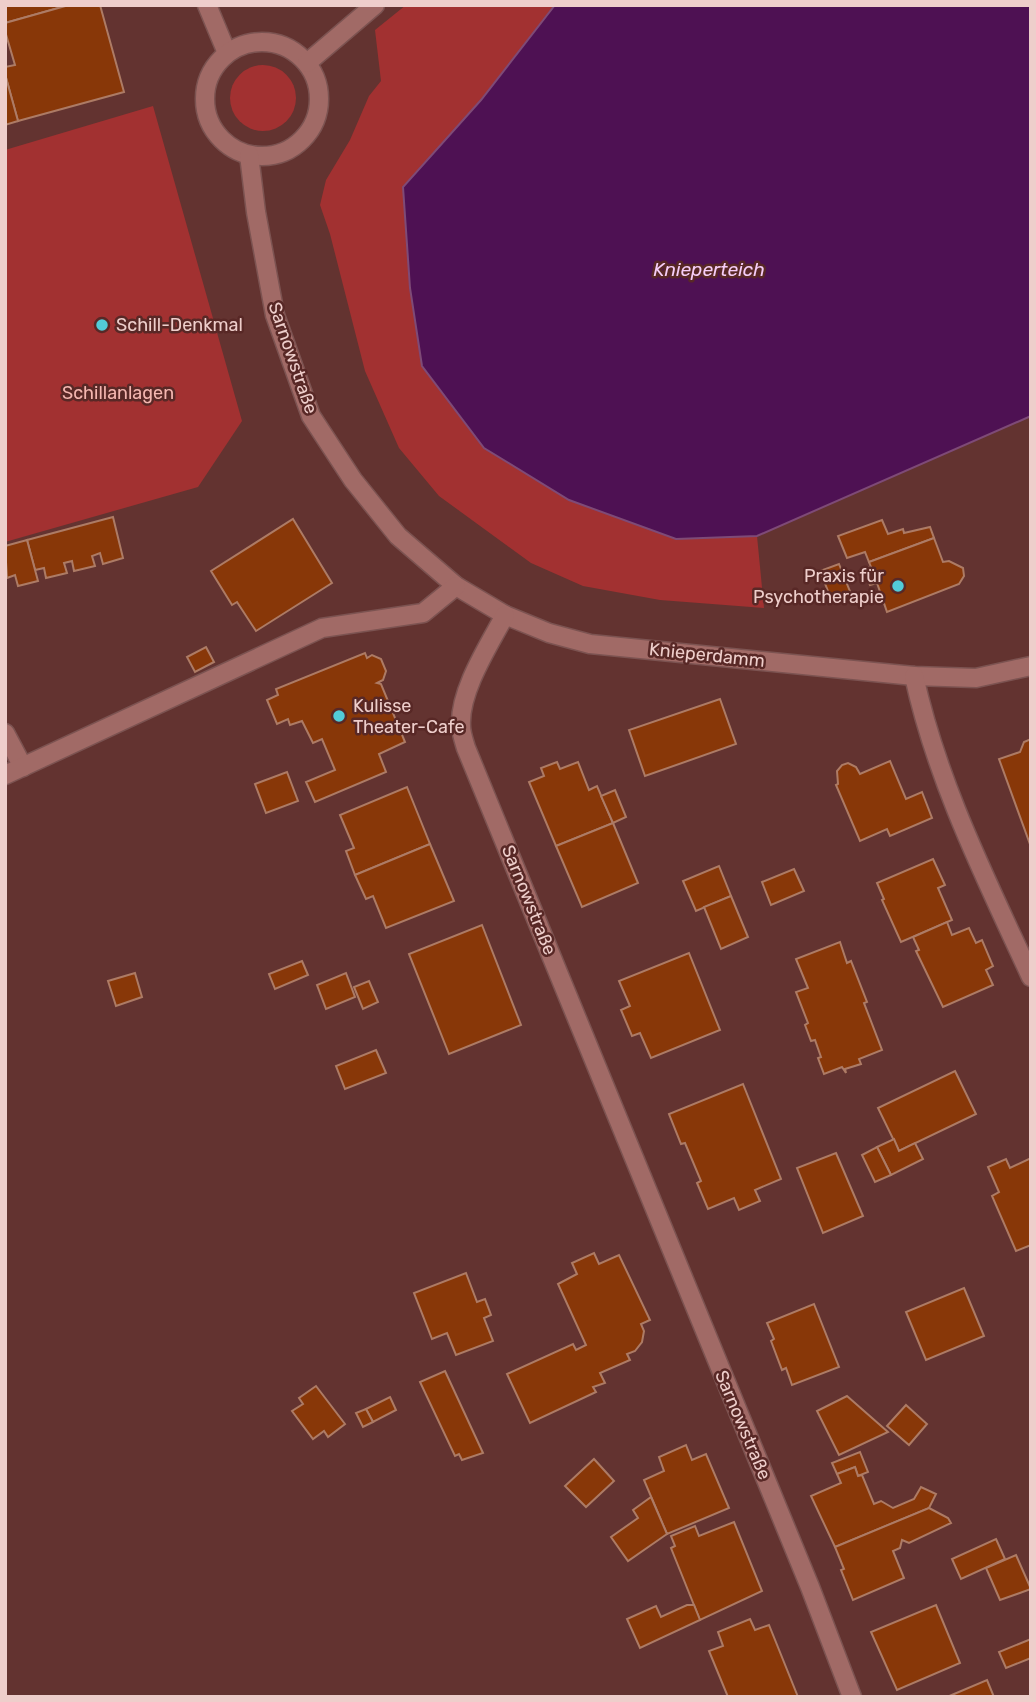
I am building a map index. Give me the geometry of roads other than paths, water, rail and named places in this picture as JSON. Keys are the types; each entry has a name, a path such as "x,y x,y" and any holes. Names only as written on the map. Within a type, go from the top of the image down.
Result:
{"street":[{"path":"207,5 227,53"},
{"path":"307,63 375,5"},
{"path":"260,41 278,44 294,51 307,63 316,78 320,96 318,114 311,130 300,143 267,157 249,155 232,148 218,136 208,120 204,102 206,84 214,67 227,53 260,41"},
{"name":"Sarnowstraße","path":"249,155 258,224 275,315 311,416 353,480 398,536 456,586 505,615 478,667 461,713 461,728 466,748 852,1697"},
{"path":"5,775 322,628 423,613 456,586"},
{"name":"Knieperdamm","path":"505,615 549,633 590,644 914,676 976,678 1031,666"},
{"path":"914,676 922,713 958,819 1031,977"},
{"path":"5,733 23,767"}],"water":[{"name":"Knieperteich","path":"555,5 1031,5 1031,416 757,536 676,539 569,500 484,448 422,366 410,288 403,187 481,100"}],"place":[{"name":"Schill-Denkmal","path":"102,325"},
{"name":"Praxis für Psychotherapie","path":"898,586"},
{"name":"Kulisse Theater-Cafe","path":"339,716"}],"park label":[{"name":"Schillanlagen","path":"118,393"}]}
